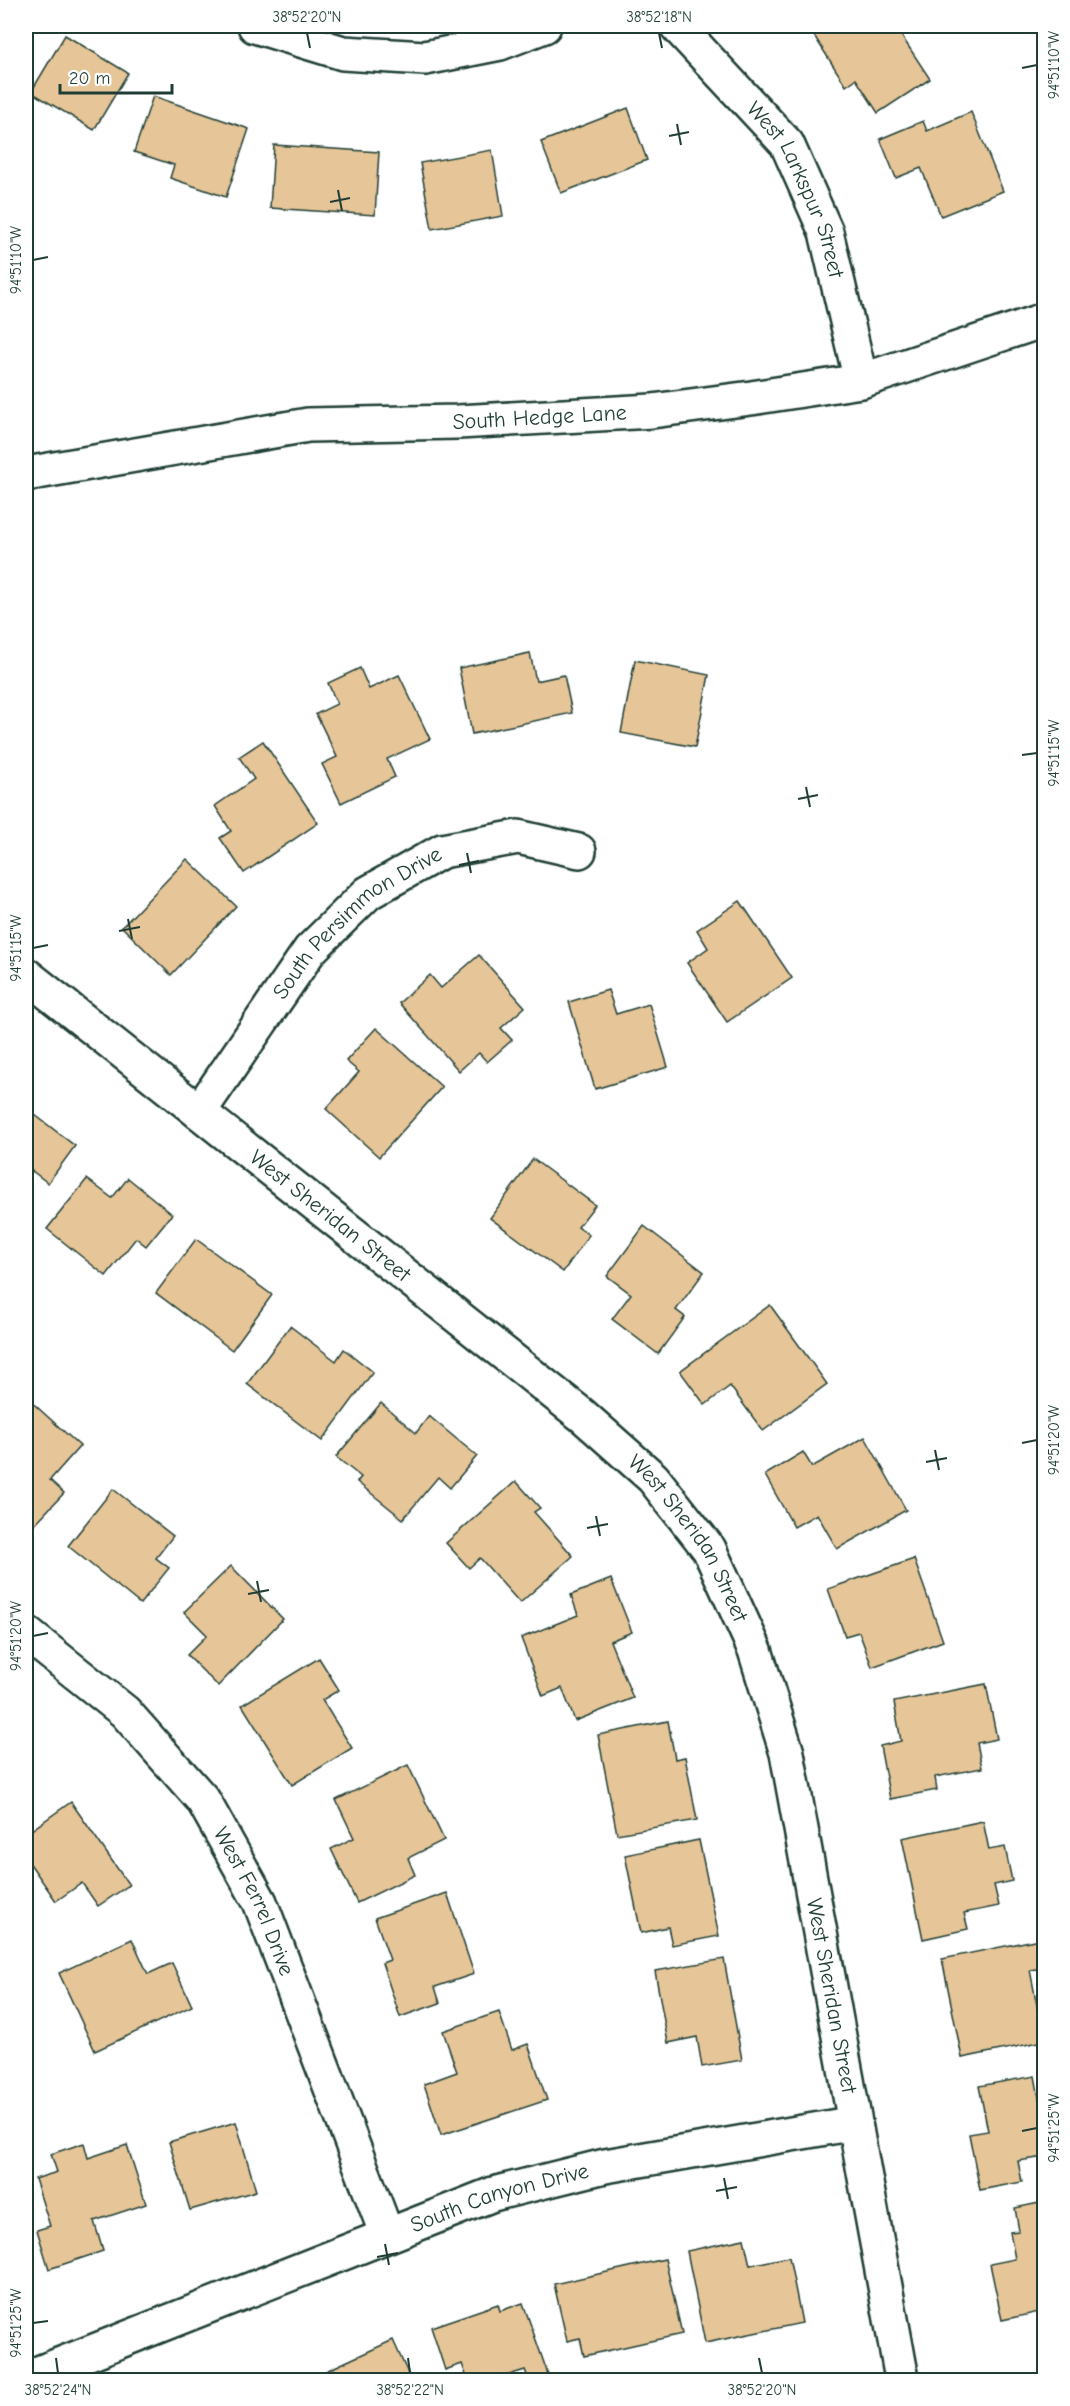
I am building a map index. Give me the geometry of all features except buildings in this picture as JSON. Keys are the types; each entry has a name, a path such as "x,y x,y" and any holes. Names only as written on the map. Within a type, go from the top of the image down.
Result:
{"street":[{"path":"255,26 342,53 425,58 500,43 544,26"},
{"name":"West Larkspur Street","path":"677,26 787,144 826,232 861,381"},
{"name":"South Hedge Lane","path":"26,474 308,425 458,422 652,411 861,381 1044,321"},
{"name":"South Persimmon Drive","path":"199,1112 310,950 368,893 442,851 518,837 579,851"},
{"name":"West Sheridan Street","path":"26,975 583,1416 653,1478 709,1549 755,1650 787,1753 902,2379"},
{"name":"West Ferrel Drive","path":"26,1633 125,1712 203,1800 260,1902 387,2235"},
{"name":"South Canyon Drive","path":"26,2378 493,2194 605,2166 855,2123"}]}
